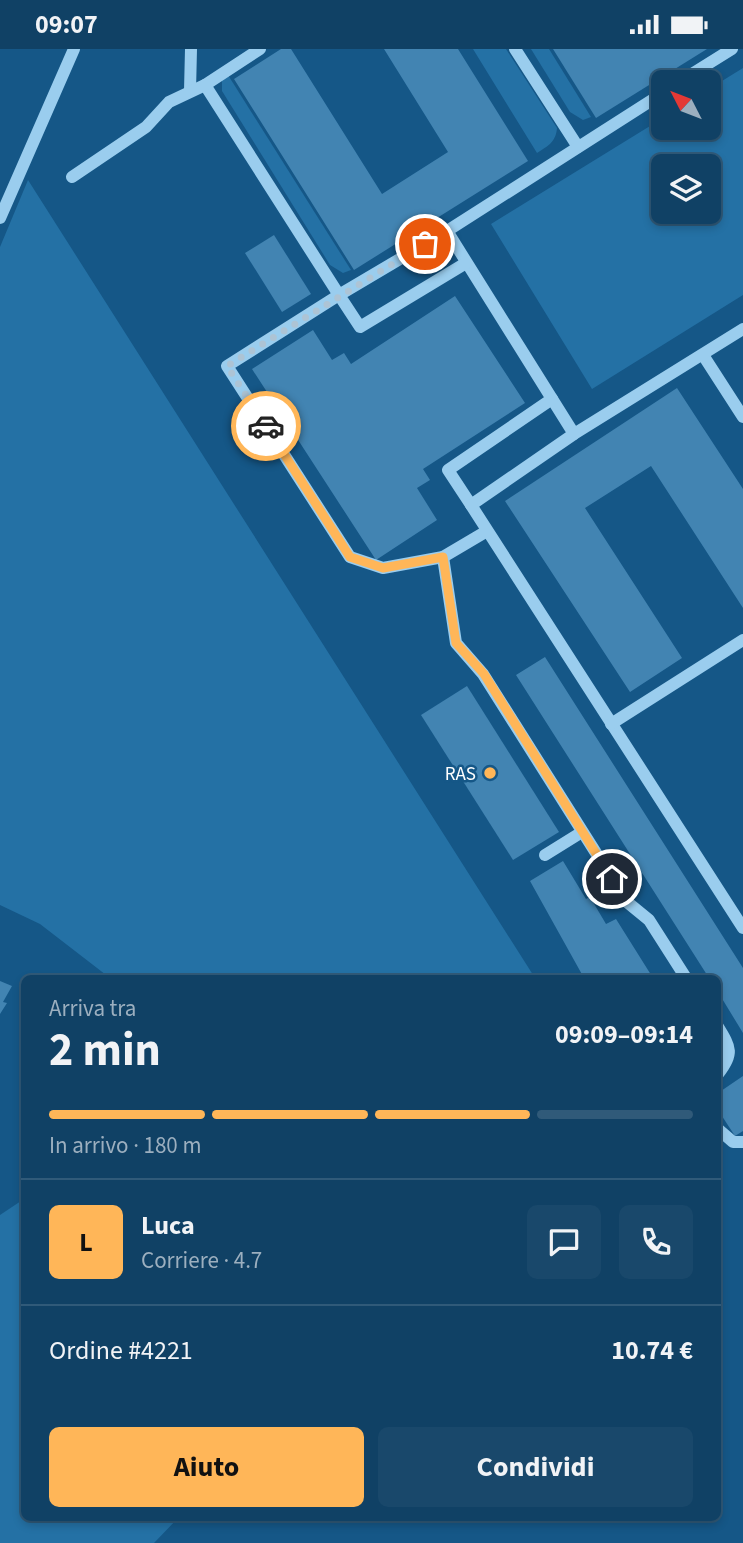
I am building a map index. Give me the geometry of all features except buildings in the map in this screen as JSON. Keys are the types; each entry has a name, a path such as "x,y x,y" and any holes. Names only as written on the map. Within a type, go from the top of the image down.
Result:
{"street":[{"path":"0,218 74,49"},
{"path":"190,91 191,49"},
{"path":"72,177 146,127 169,102 205,85 260,49"},
{"path":"515,49 578,147"},
{"path":"699,70 732,49"},
{"path":"205,85 360,327 466,263"},
{"path":"487,531 443,557 383,568 350,557 227,366 447,231 651,101"},
{"path":"447,231 574,434"},
{"path":"471,505 574,434 743,329"},
{"path":"703,355 743,417"},
{"path":"552,399 448,470 611,725 738,911 743,928"},
{"path":"443,557 456,643 484,674 626,902 649,920 684,975"},
{"path":"611,725 743,640"},
{"path":"545,855 582,832"},
{"path":"721,1032 729,1044 729,1060 721,1070"},
{"path":"721,1132 733,1142 743,1142"}],"shaded area":[{"path":"473,49 506,49 557,128 555,137 548,146 537,153"},
{"path":"531,49 549,49 591,117 583,120 570,112"},
{"path":"743,68 743,295 592,389 491,224 651,125 651,140 721,140 721,82"},
{"path":"228,75 351,270 343,273 330,265 222,91 222,80"},
{"path":"28,180 533,975 106,975 40,924 0,905 0,247"},
{"path":"21,1201 21,1521 175,1521 154,1543 0,1543 0,1215"}],"way so far":[{"path":"266,426 227,366 425,244"}],"place":[{"name":"RAS","path":"490,773"}],"route":[{"path":"266,426 350,557 383,568 443,557 456,643 484,674 612,879"}]}
